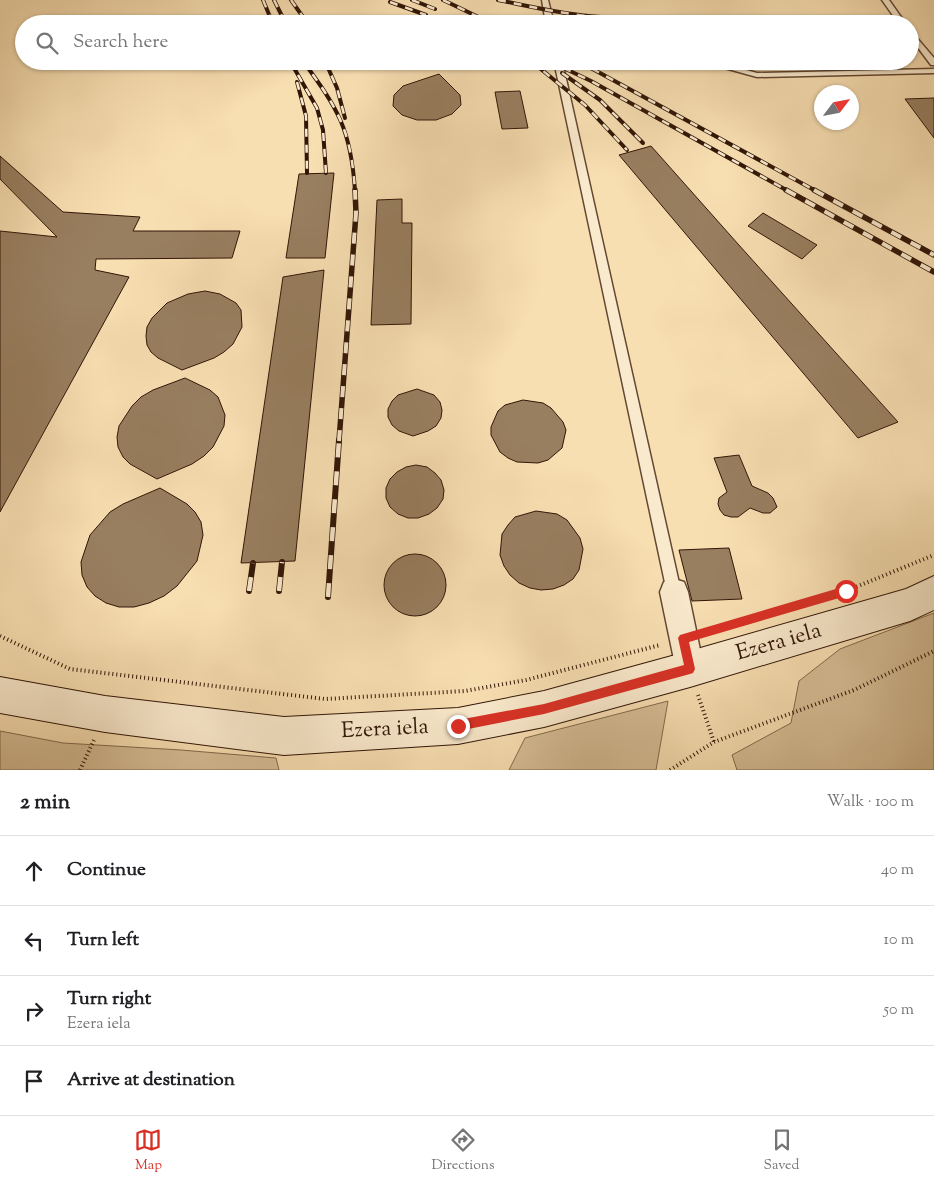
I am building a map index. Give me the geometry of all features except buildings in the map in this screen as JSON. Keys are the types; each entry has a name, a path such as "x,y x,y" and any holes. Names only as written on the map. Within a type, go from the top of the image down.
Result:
{"street":[{"path":"674,592 686,654"},
{"name":"Ezera iela","path":"0,695 105,714 284,736 458,726 544,709 686,654 910,604 934,592"}],"lane":[{"path":"545,0 550,15"},
{"path":"885,0 896,15"},
{"path":"919,44 934,63"},
{"path":"560,70 674,592"},
{"path":"738,70 757,75 934,71"}],"path":[{"path":"785,610 846,591 934,554"},
{"path":"0,636 45,655 70,669 325,699 465,691 686,654 714,742"},
{"path":"670,770 714,742 854,690 934,651"}],"shaded area":[{"path":"934,613 934,770 737,770 732,755 791,723 799,681 840,649"},
{"path":"668,701 656,770 509,770 525,738"},
{"path":"0,731 63,743 276,758 279,770 0,770"}],"railway":[{"path":"263,0 269,15"},
{"path":"274,0 282,15"},
{"path":"291,0 302,15"},
{"path":"412,0 435,9"},
{"path":"443,0 474,15"},
{"path":"498,0 581,15"},
{"path":"390,2 426,15"},
{"path":"295,70 317,108 323,130 326,173"},
{"path":"309,70 341,121 350,151 355,191"},
{"path":"329,70 337,88 345,118"},
{"path":"542,70 585,105 627,150"},
{"path":"568,70 788,191"},
{"path":"594,70 816,191"},
{"path":"562,73 600,100 643,143"},
{"path":"297,82 306,116 307,173"},
{"path":"339,441 356,213 355,190"},
{"path":"786,190 934,272"},
{"path":"814,190 934,255"},
{"path":"328,597 339,440"},
{"path":"279,591 282,562"},
{"path":"249,591 253,563"}],"route":[{"path":"458,726 544,709 690,669 683,638 846,591"}]}
